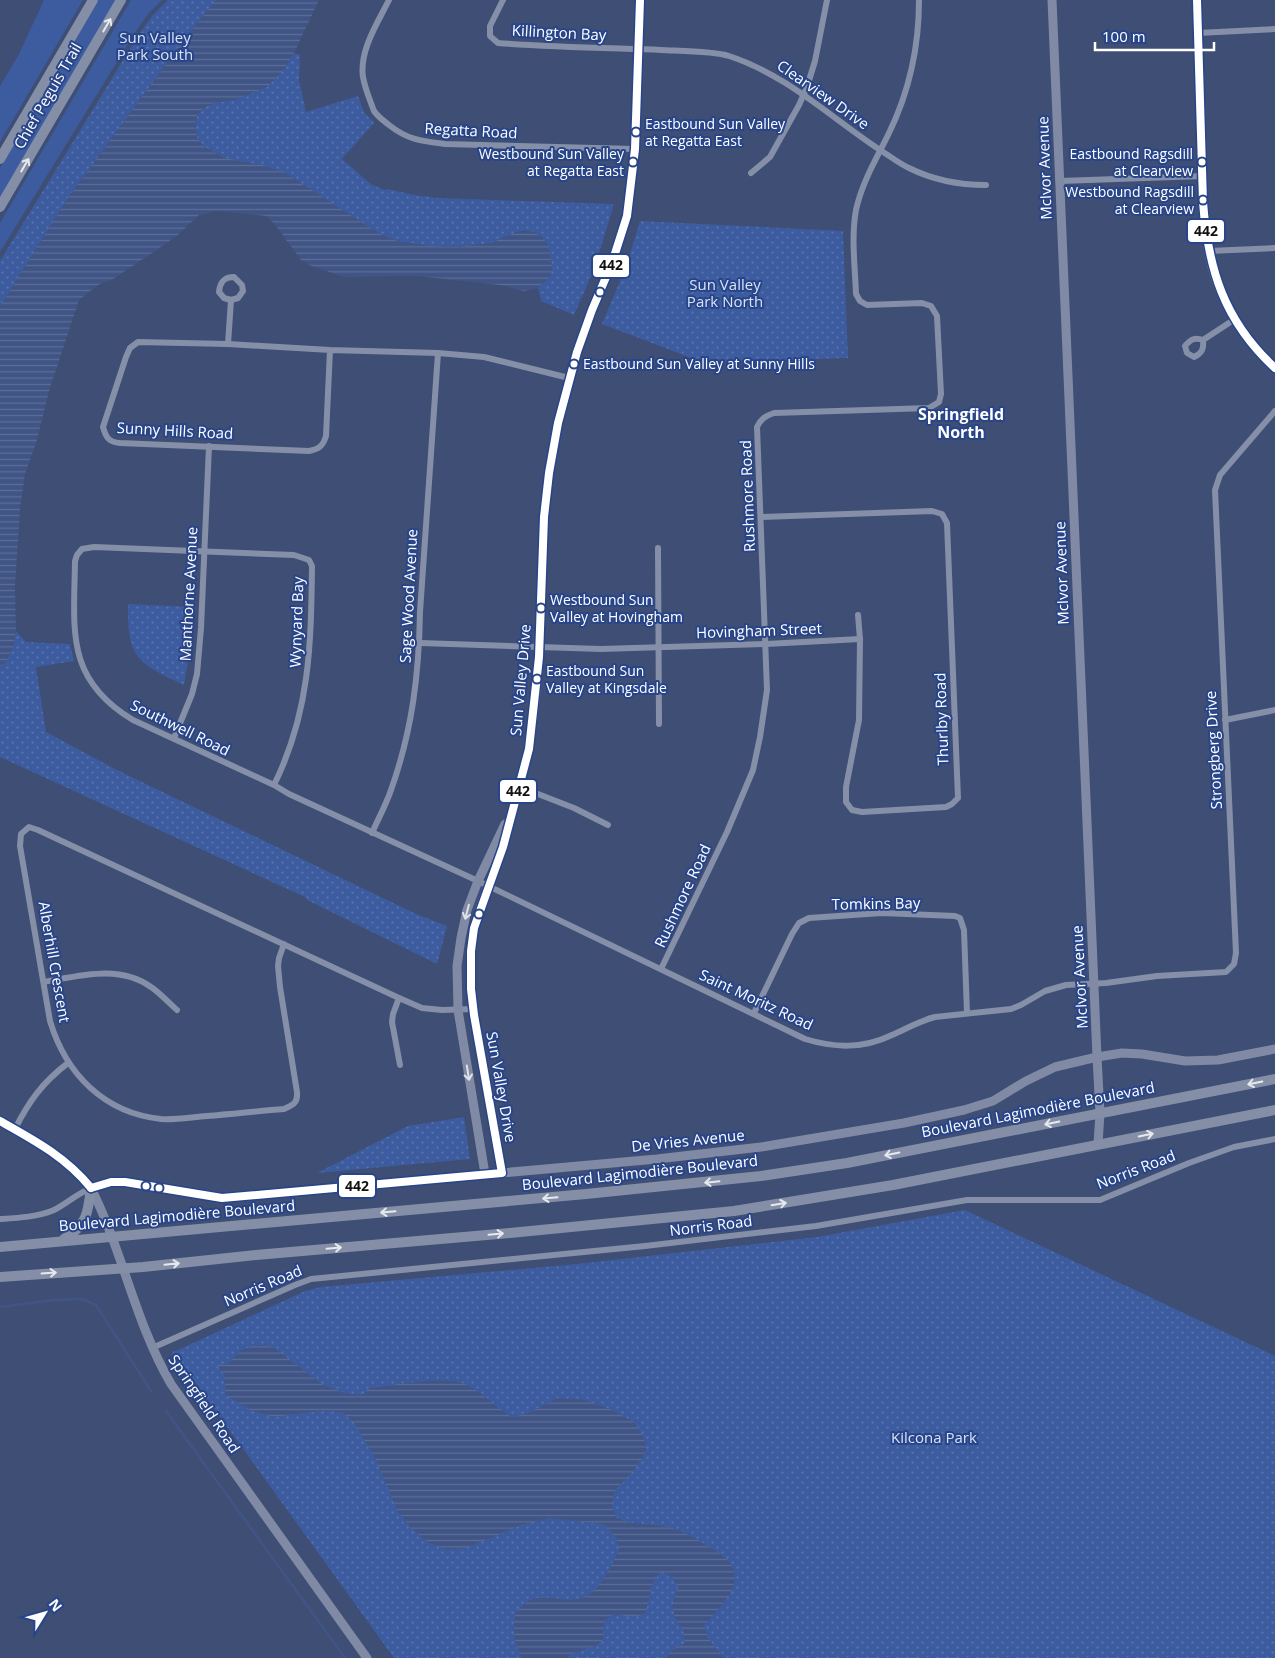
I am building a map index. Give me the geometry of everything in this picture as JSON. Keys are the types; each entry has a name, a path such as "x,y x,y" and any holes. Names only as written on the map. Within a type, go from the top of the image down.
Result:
{"main road":[{"name":"Chief Peguis Trail","path":"0,158 93,0"},
{"name":"Chief Peguis Trail","path":"0,207 121,0"},
{"name":"Boulevard Lagimodière Boulevard","path":"0,1247 729,1180 847,1162 1275,1079"},
{"path":"0,1277 124,1268 734,1211 893,1185 1275,1110"},
{"path":"61,1241 76,1231 83,1222 89,1208 91,1188"}],"street":[{"name":"Regatta Road","path":"389,0 368,46 364,58 362,76 377,116 401,134 418,141 445,144 635,149"},
{"name":"Killington Bay","path":"503,0 490,26 490,36 498,42 638,49"},
{"name":"Sun Valley Drive","path":"502,1173 473,1009 471,951 474,928 503,847 529,749 536,694 544,517 547,486 558,423 569,378 592,310 612,263 626,216 635,149 640,0"},
{"path":"751,173 770,157 804,94 815,60 827,0"},
{"path":"881,150 906,91 919,22 919,0"},
{"name":"McIvor Avenue","path":"1052,0 1100,1113 1098,1144"},
{"path":"1197,0 1202,176 1209,251 1215,277 1235,319 1262,357 1275,368"},
{"path":"1198,33 1275,29"},
{"name":"Clearview Drive","path":"638,49 726,55 757,66 804,94 896,161 922,174 951,182 986,185"},
{"name":"Rushmore Road","path":"661,970 727,832 753,770 760,737 767,690 757,427 767,415 774,413 929,408 939,402 941,394 937,316 931,306 922,303 868,305 860,301 856,294 854,242 856,210 867,177 881,150"},
{"path":"1060,181 1202,176"},
{"path":"1209,251 1275,248"},
{"path":"228,344 230,300"},
{"path":"1203,340 1235,319"},
{"name":"Sunny Hills Road","path":"330,350 326,436 324,444 317,450 111,442 106,437 103,427 126,357 130,348 138,342 438,353 484,357 569,378"},
{"name":"Sage Wood Avenue","path":"372,833 390,792 405,746 415,699 438,353"},
{"name":"Strongberg Drive","path":"1093,983 1128,981 1157,976 1226,972 1234,964 1236,953 1215,490 1220,475 1275,411"},
{"name":"Manthorne Avenue","path":"174,738 192,694 197,674 201,628 208,446"},
{"name":"Thurlby Road","path":"761,517 932,511 942,514 946,523 958,798 946,807 862,812 852,810 846,802 846,787 859,720 860,638 858,614"},
{"name":"Southwell Road","path":"204,552 88,547 82,549 77,554 75,562 74,632 77,653 86,673 105,700 116,710 133,720 478,881"},
{"path":"658,548 659,724"},
{"name":"Wynyard Bay","path":"204,552 294,555 309,560 312,566 308,672 304,698 291,745 274,785"},
{"name":"Hovingham Street","path":"420,643 601,649 766,644 860,638"},
{"path":"1225,720 1275,710"},
{"path":"520,787 574,808 608,825"},
{"name":"Sun Valley Drive","path":"485,1174 458,1010 458,966 467,910 478,881 514,804"},
{"name":"Alberhill Crescent","path":"284,944 278,966 298,1092 298,1099 294,1105 284,1109 173,1119 129,1112 105,1099 82,1080 68,1063 57,1042 52,1026 20,846 21,834 29,828 38,830 284,944 399,998 422,1008 473,1009"},
{"name":"Saint Moritz Road","path":"478,881 805,1039 824,1045 850,1046 875,1042 925,1020 967,1013 1011,1009 1050,989 1066,984 1093,983"},
{"name":"Tomkins Bay","path":"754,1013 799,923 810,918 882,913 955,916 960,918 964,930 967,1013"},
{"path":"44,982 98,973 112,973 130,977 150,986 177,1010"},
{"path":"399,998 392,1022 400,1065"},
{"name":"De Vries Avenue","path":"91,1188 111,1182 125,1182 222,1198 657,1159 760,1147 904,1123 964,1110 993,1101 1026,1081 1055,1067 1097,1057 1142,1054 1185,1061 1210,1060 1275,1049"},
{"path":"15,1129 38,1090 68,1063"},
{"name":"Springfield Road","path":"0,1121 63,1159 76,1170 91,1188 112,1236 152,1348 178,1396 367,1658"},
{"name":"Norris Road","path":"152,1348 311,1279 645,1246 816,1226 967,1200 1100,1200 1234,1147 1275,1139"},
{"path":"0,1219 52,1210 91,1188"}],"green space":[{"path":"44,0 83,0 0,142 0,86 19,54"},
{"path":"99,0 116,0 0,198 0,168"},
{"path":"131,0 162,0 149,13 136,31 0,252 0,223"},
{"name":"Sun Valley Park South","path":"168,0 216,0 186,37 68,198 0,307 0,261 138,36 152,16"},
{"path":"294,53 300,55 299,80 306,112 358,96 364,112 374,123 342,159 372,185 385,190 438,198 614,204 595,267 574,315 541,301 538,288 551,275 543,238 534,232 517,232 491,243 459,247 428,246 397,241 378,233 287,174 224,158 203,146 197,137 195,123 198,114 205,107 214,103 237,99 282,72"},
{"name":"Sun Valley Park North","path":"640,221 843,231 848,358 725,362 712,366 602,324 626,267"},
{"path":"128,604 191,607 188,660 184,685 156,671 138,657 130,637"},
{"path":"16,631 26,642 70,644 74,661 36,667 46,732 117,770 414,913 447,926 437,964 307,900 307,898 0,757 0,666 10,655"},
{"path":"464,1117 470,1159 317,1173 408,1126"},
{"name":"Kilcona Park","path":"965,1210 1275,1356 1275,1658 394,1658 194,1381 172,1356 173,1351 305,1291 321,1287 577,1264 817,1237"}],"shaded area":[{"path":"216,0 319,0 294,53 282,72 267,87 237,99 214,103 205,107 198,114 195,123 197,137 203,146 224,158 267,166 287,174 378,233 397,241 428,246 459,247 491,243 517,232 534,232 543,238 549,247 552,266 551,275 538,288 524,291 500,285 416,276 344,277 309,265 301,260 267,216 217,211 199,215 179,234 158,249 113,279 98,285 79,300 49,391 37,440 25,474 20,509 15,585 16,631 13,648 5,663 0,666 0,307 68,198 186,37"},
{"path":"255,1345 266,1345 276,1349 323,1385 345,1393 360,1395 369,1388 418,1382 456,1382 471,1387 512,1417 526,1414 558,1398 585,1400 610,1409 634,1422 643,1436 646,1449 634,1470 614,1492 612,1507 616,1517 622,1520 668,1527 683,1532 719,1552 731,1564 735,1573 731,1592 704,1625 708,1638 724,1658 667,1658 667,1654 685,1643 683,1630 675,1618 672,1605 678,1588 672,1577 661,1572 652,1587 645,1614 634,1617 613,1614 604,1622 603,1639 598,1645 570,1654 568,1658 522,1658 514,1633 515,1615 518,1610 530,1600 538,1598 570,1600 578,1599 592,1592 606,1576 619,1550 616,1537 603,1524 550,1518 521,1525 469,1547 449,1550 429,1543 411,1528 397,1510 375,1458 354,1422 341,1412 320,1411 274,1417 250,1410 226,1395 224,1375 217,1365 228,1364 240,1351"}],"waterway":[{"path":"0,1307 54,1300 82,1299 96,1305 151,1391"},
{"path":"166,1411 345,1658"}],"transit line":[{"name":"442","path":"91,1188 111,1182 125,1182 222,1198 502,1173 474,1015 471,989 471,951 474,928 503,847 529,749 539,657 544,517 549,473 558,423 577,352 612,263 627,216 635,149 640,0"},
{"name":"442","path":"1197,0 1203,202 1209,250 1222,292 1231,312 1257,350 1275,368"},
{"name":"442","path":"0,1121 37,1142 60,1158 91,1188"}],"place":[{"name":"Eastbound Sun Valley at Regatta East","path":"636,132"},
{"name":"Westbound Sun Valley at Regatta East","path":"633,162"},
{"name":"Eastbound Ragsdill at Clearview","path":"1202,162"},
{"name":"Westbound Ragsdill at Clearview","path":"1203,200"},
{"name":"Eastbound Sun Valley at Sunny Hills","path":"574,364"},
{"name":"Westbound Sun Valley at Hovingham","path":"541,608"},
{"name":"Eastbound Sun Valley at Kingsdale","path":"537,679"}],"district":[{"name":"Springfield North","path":"961,423"}]}
